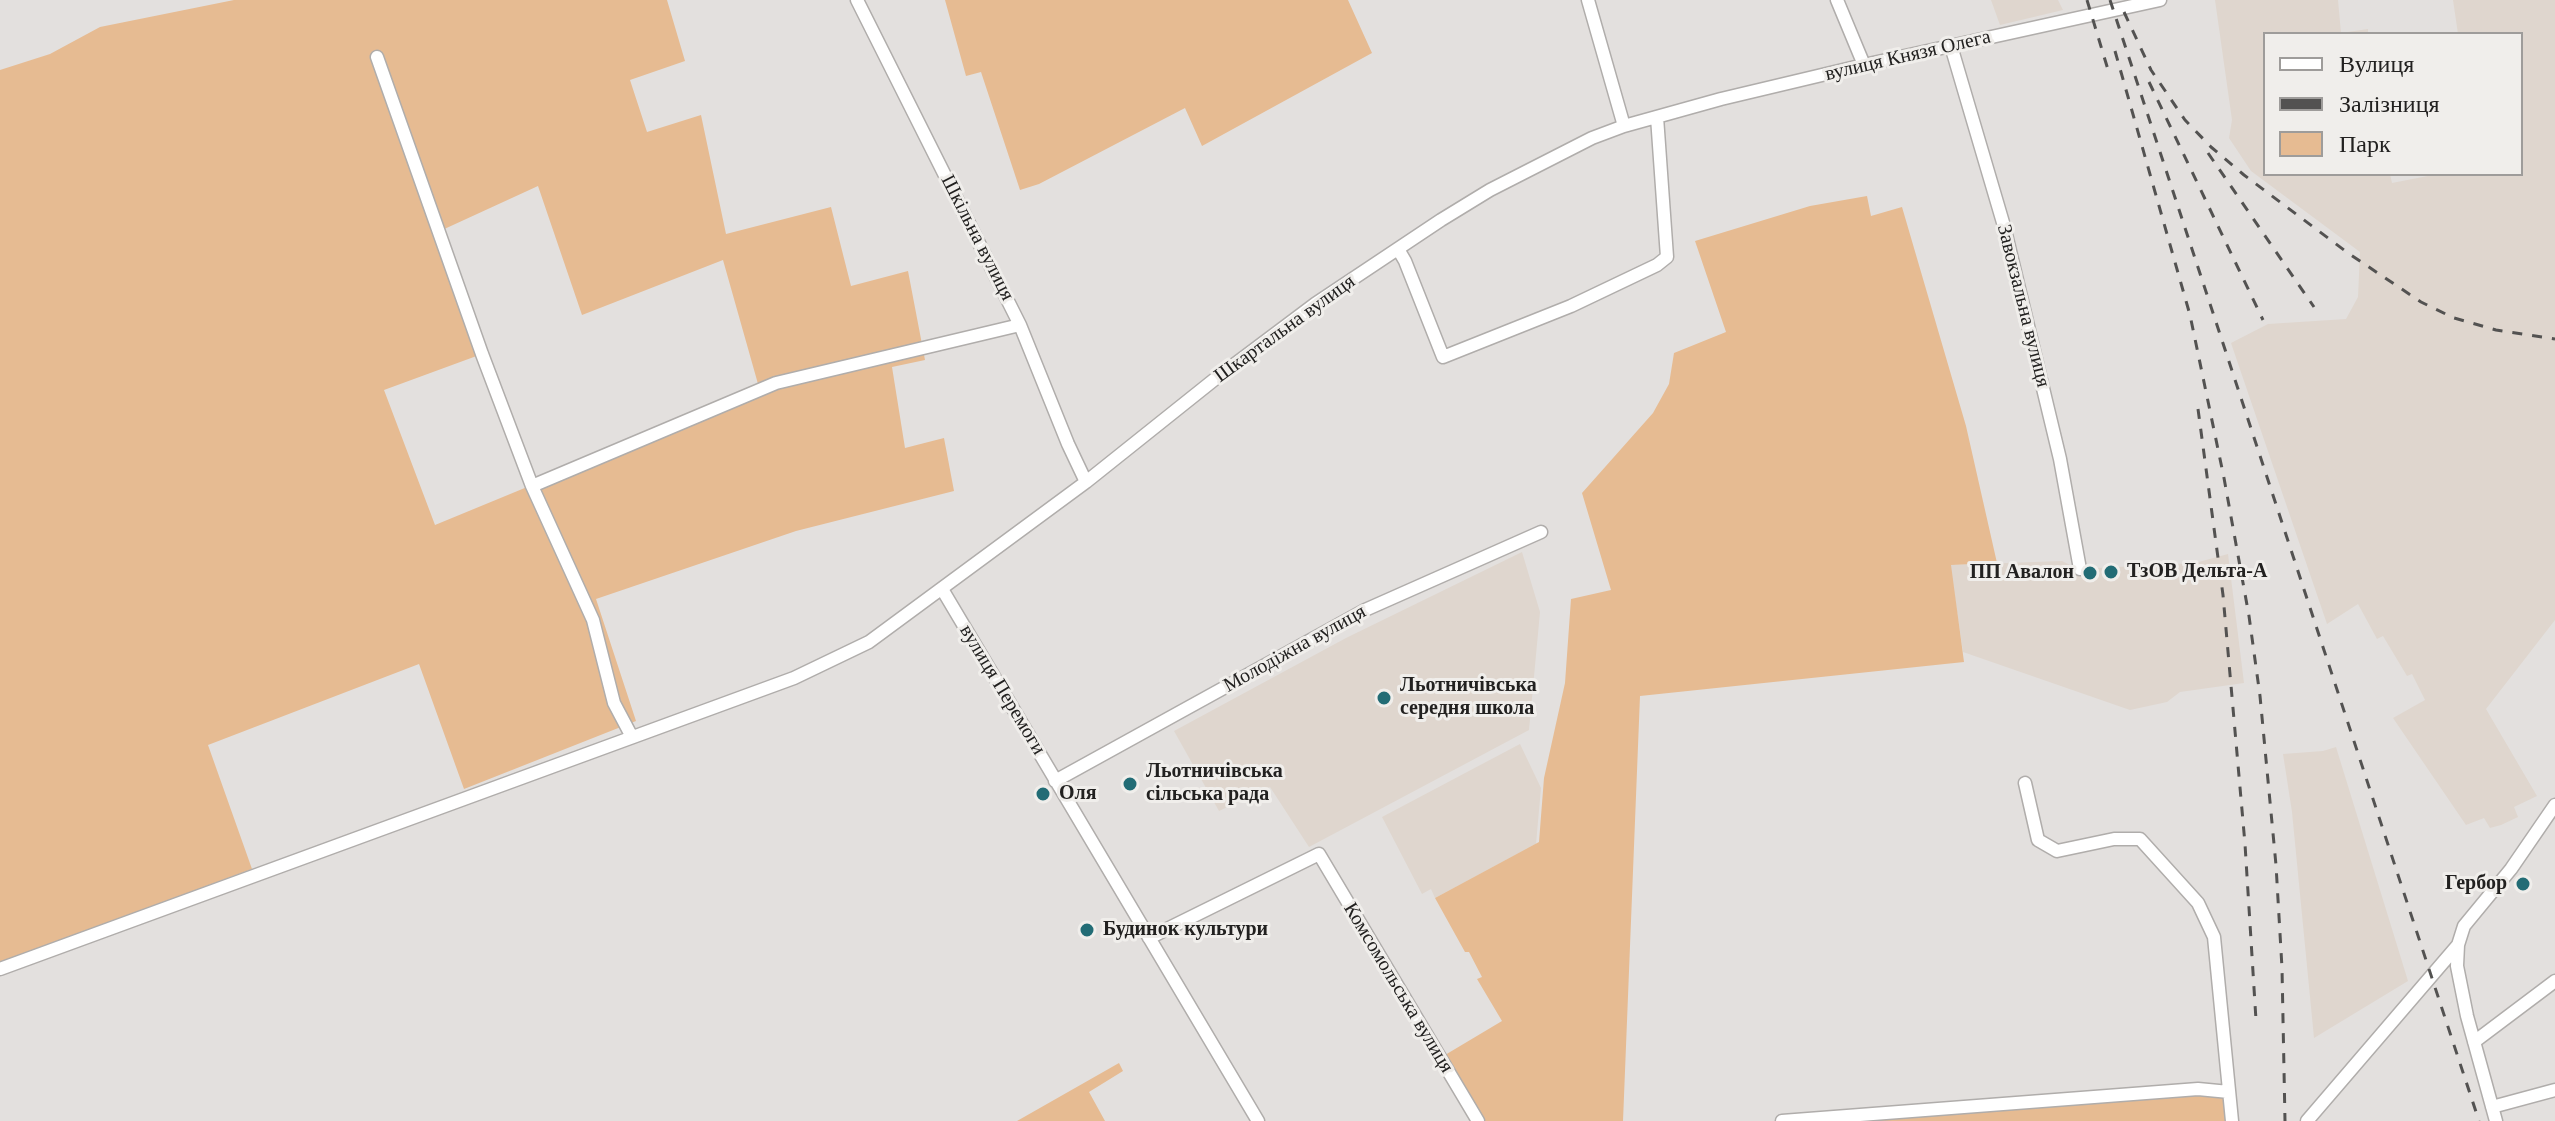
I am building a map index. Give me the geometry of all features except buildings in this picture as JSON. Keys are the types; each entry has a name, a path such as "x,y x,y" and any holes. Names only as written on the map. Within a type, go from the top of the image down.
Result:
{"street":[{"name":"Шкільна вулиця","path":"857,0 1020,325 1086,482"},
{"path":"1588,0 1624,126"},
{"path":"1837,0 1864,65"},
{"name":"вулиця Князя Олега","path":"1657,117 1864,65 2160,0"},
{"name":"Завокзальна вулиця","path":"1951,46 2011,255 2060,459 2080,569"},
{"path":"377,57 482,354 532,486 593,620 614,703 632,737"},
{"path":"1398,249 1443,357 1571,306 1657,265 1667,257 1657,117"},
{"name":"Шкартальна вулиця","path":"0,969 794,678 869,642 1086,482 1315,304 1490,190 1592,138 1657,117"},
{"path":"532,486 776,383 1020,325"},
{"name":"Молодіжна вулиця","path":"1055,781 1365,610 1541,532"},
{"name":"вулиця Перемоги","path":"942,589 1258,1121"},
{"path":"2025,783 2038,840 2057,851 2114,839 2140,839 2198,903 2214,937 2232,1121"},
{"path":"2496,1121 2457,966 2458,945 2464,926 2511,869 2555,805"},
{"name":"Комсомольська вулиця","path":"1149,938 1319,854 1478,1121"},
{"path":"2307,1121 2458,945"},
{"path":"2474,1042 2555,981"},
{"path":"1782,1121 2198,1089 2229,1092"},
{"path":"2492,1107 2555,1090"}],"shaded area":[{"path":"1991,0 2058,0 2063,10 2000,25"},
{"path":"2215,0 2338,0 2341,32 2263,32 2263,176 2390,176 2392,183 2428,176 2523,176 2523,32 2458,32 2453,0 2555,0 2555,620 2486,709 2537,796 2514,807 2518,817 2501,825 2490,828 2484,818 2466,825 2393,718 2425,700 2412,674 2407,676 2383,636 2377,639 2358,604 2327,624 2231,343 2268,324 2346,319 2358,297 2360,252 2251,171 2229,138 2232,120"},
{"name":"Льотничівська середня школа","path":"1522,552 1540,612 1529,730 1309,847 1270,787 1219,811 1174,731 1346,638"},
{"path":"2228,554 2244,683 2180,692 2167,702 2130,710 1963,652 1950,565 2062,561 2078,569 2195,563"},
{"path":"1520,744 1541,788 1536,844 1435,898 1431,889 1422,894 1382,817"},
{"path":"2336,747 2408,981 2314,1038 2292,812 2283,754"}],"green space":[{"path":"234,0 667,0 685,61 630,80 647,132 701,115 726,234 831,207 851,286 908,271 925,360 892,367 905,448 944,438 954,491 796,531 596,599 636,721 464,789 419,664 208,745 252,869 0,963 0,70 50,54 100,27","holes":["538,186 582,315 723,260 760,391 435,525 384,390 482,354 440,231"]},
{"path":"945,0 1348,0 1372,53 1202,146 1185,108 1039,184 1020,190 981,72 966,76"},
{"path":"1867,196 1871,216 1902,207 1966,426 1997,563 1951,565 1964,662 1640,696 1623,1121 1484,1121 1445,1055 1502,1021 1477,979 1482,977 1469,952 1465,952 1435,898 1539,842 1544,778 1565,683 1571,599 1611,590 1582,493 1653,413 1669,384 1674,353 1726,332 1695,241 1810,206"},
{"path":"1119,1063 1123,1071 1089,1092 1105,1121 1017,1121"},
{"path":"2222,1092 2226,1121 1782,1121"}],"railway":[{"path":"2087,0 2109,73"},
{"path":"2110,0 2479,1121"},
{"path":"2124,12 2151,70 2185,120 2244,175 2348,253 2421,302 2454,318 2496,330 2555,339"},
{"path":"2115,51 2190,315 2249,616 2276,865 2285,1121"},
{"path":"2149,82 2263,320"},
{"path":"2208,153 2314,307"},
{"path":"2198,409 2223,595 2245,844 2256,1020"}],"place":[{"name":"ТзОВ Дельта-А","path":"2111,572"},
{"name":"ПП Авалон","path":"2090,573"},
{"name":"Льотничівська середня школа","path":"1384,698"},
{"name":"Льотничівська сільська рада","path":"1130,784"},
{"name":"Оля","path":"1043,794"},
{"name":"Гербор","path":"2523,884"},
{"name":"Будинок культури","path":"1087,930"}]}
